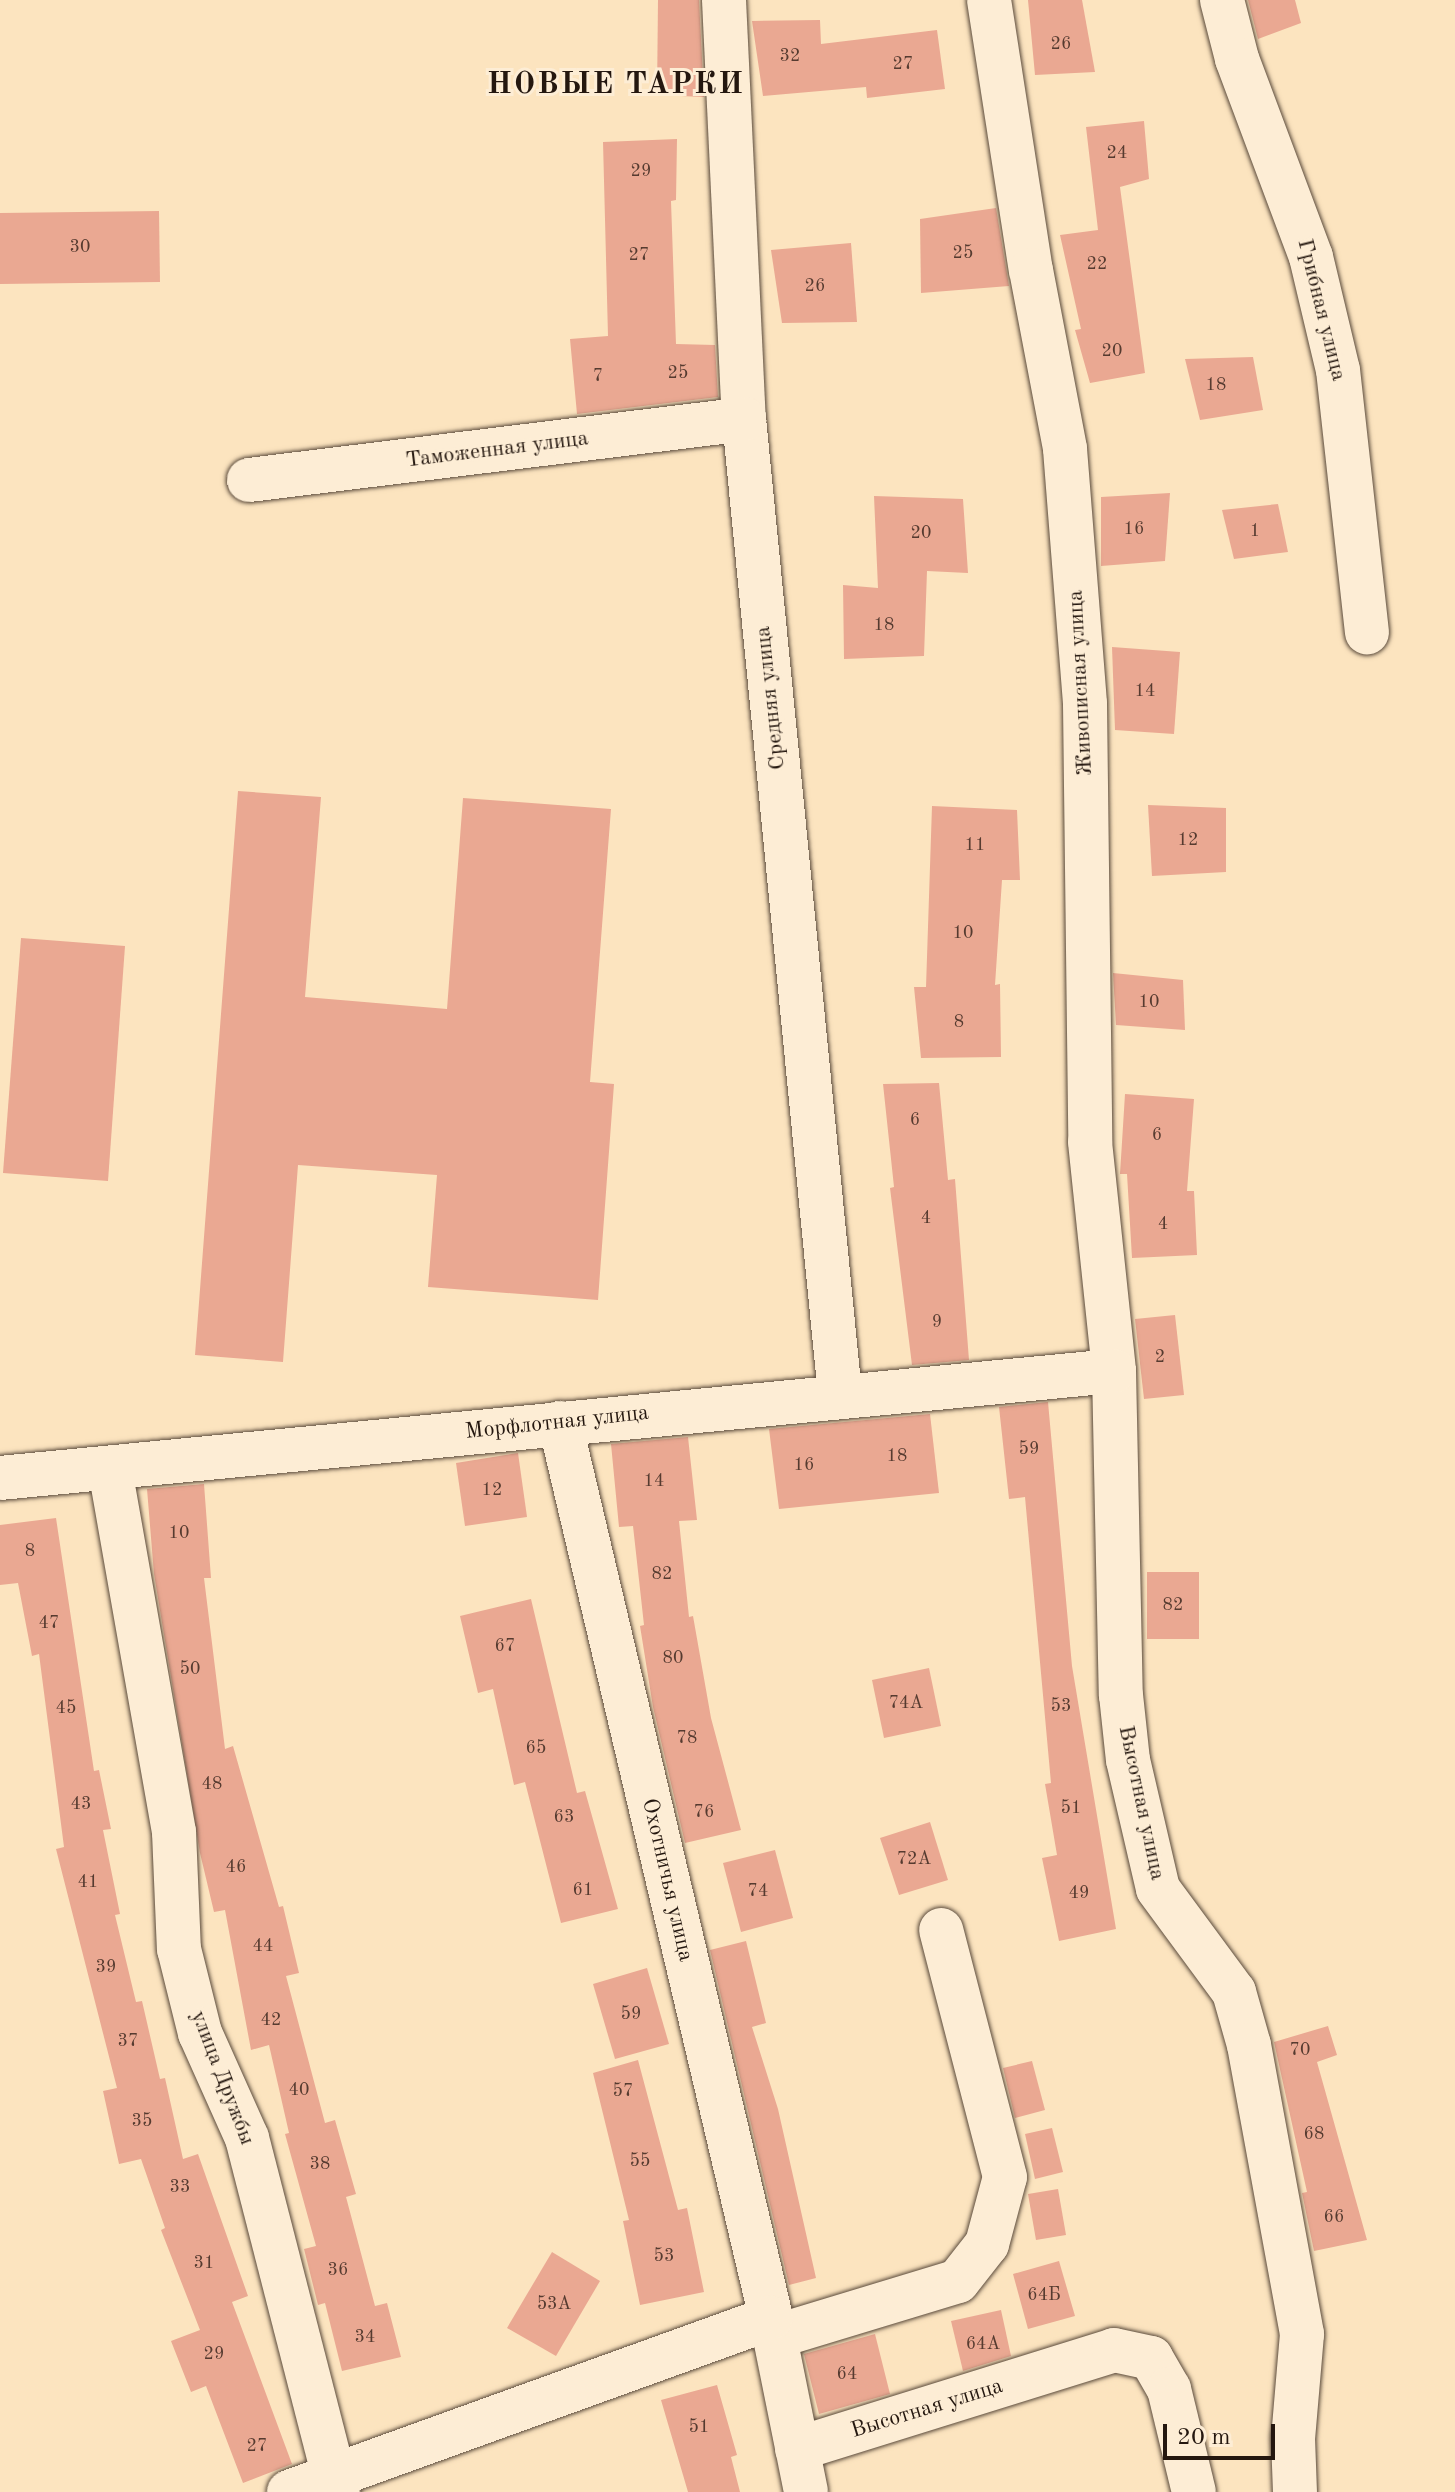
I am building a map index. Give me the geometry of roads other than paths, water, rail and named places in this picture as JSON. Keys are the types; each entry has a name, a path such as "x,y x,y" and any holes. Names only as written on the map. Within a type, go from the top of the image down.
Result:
{"street":[{"name":"Средняя улица","path":"724,0 744,419 840,1394"},
{"name":"Живописная улица","path":"989,0 1031,270 1065,449 1085,704 1090,1142 1114,1371"},
{"name":"Грибная улица","path":"1222,0 1237,59 1311,257 1338,370 1367,632"},
{"name":"Таможенная улица","path":"249,480 744,419"},
{"name":"Морфлотная улица","path":"0,1478 840,1394 1114,1371"},
{"name":"Высотная улица","path":"1114,1371 1121,1695 1128,1760 1158,1889 1234,1992 1249,2045 1302,2334 1293,2438 1295,2492"},
{"name":"Охотничья улица","path":"560,1423 773,2327 806,2492"},
{"name":"улица Дружбы","path":"110,1469 174,1832 179,1949 200,2033 247,2138 336,2483"},
{"path":"289,2492 336,2483 773,2327 958,2281 987,2244 1005,2177 941,1930"},
{"name":"Высотная улица","path":"797,2449 1114,2350 1151,2358 1169,2389 1194,2492"}],"district":[{"name":"НОВЫЕ ТАРКИ","path":"616,85"}]}
